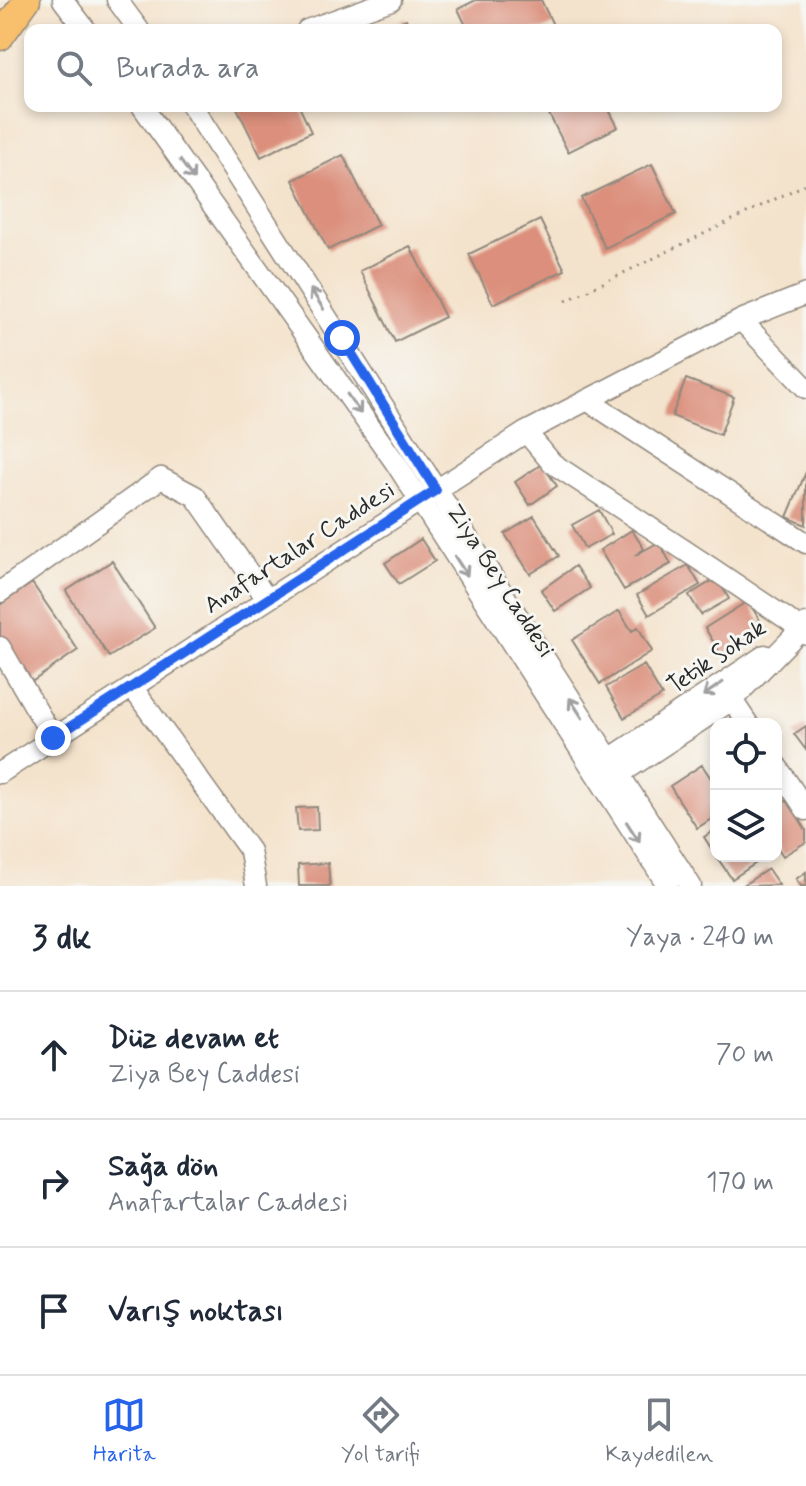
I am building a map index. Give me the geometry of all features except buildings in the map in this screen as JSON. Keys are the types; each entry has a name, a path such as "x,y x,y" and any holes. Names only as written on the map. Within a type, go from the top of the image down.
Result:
{"main road":[{"path":"0,37 27,0"}],"street":[{"path":"63,0 81,24"},
{"path":"117,0 135,24"},
{"path":"324,24 391,0"},
{"name":"Ziya Bey Caddesi","path":"146,112 395,462 428,495"},
{"name":"Ziya Bey Caddesi","path":"196,112 342,338 428,495 606,772 691,886"},
{"name":"Anafartalar Caddesi","path":"0,773 526,432 741,320 806,294"},
{"path":"741,320 806,388"},
{"path":"587,400 806,543"},
{"path":"526,432 552,463 804,629"},
{"path":"0,592 161,478 195,496 267,599"},
{"name":"Tetik Sokak","path":"606,772 732,700 804,629"},
{"name":"Tetik Sokak","path":"606,772 804,629"},
{"path":"0,647 53,738"},
{"path":"132,687 250,851 256,886"},
{"path":"732,700 744,718"},
{"name":"Ziya Bey Caddesi","path":"606,772 668,886"},
{"path":"782,774 806,810"}],"path":[{"path":"566,301 806,184"}],"route":[{"path":"53,738 436,490 342,338"}]}
